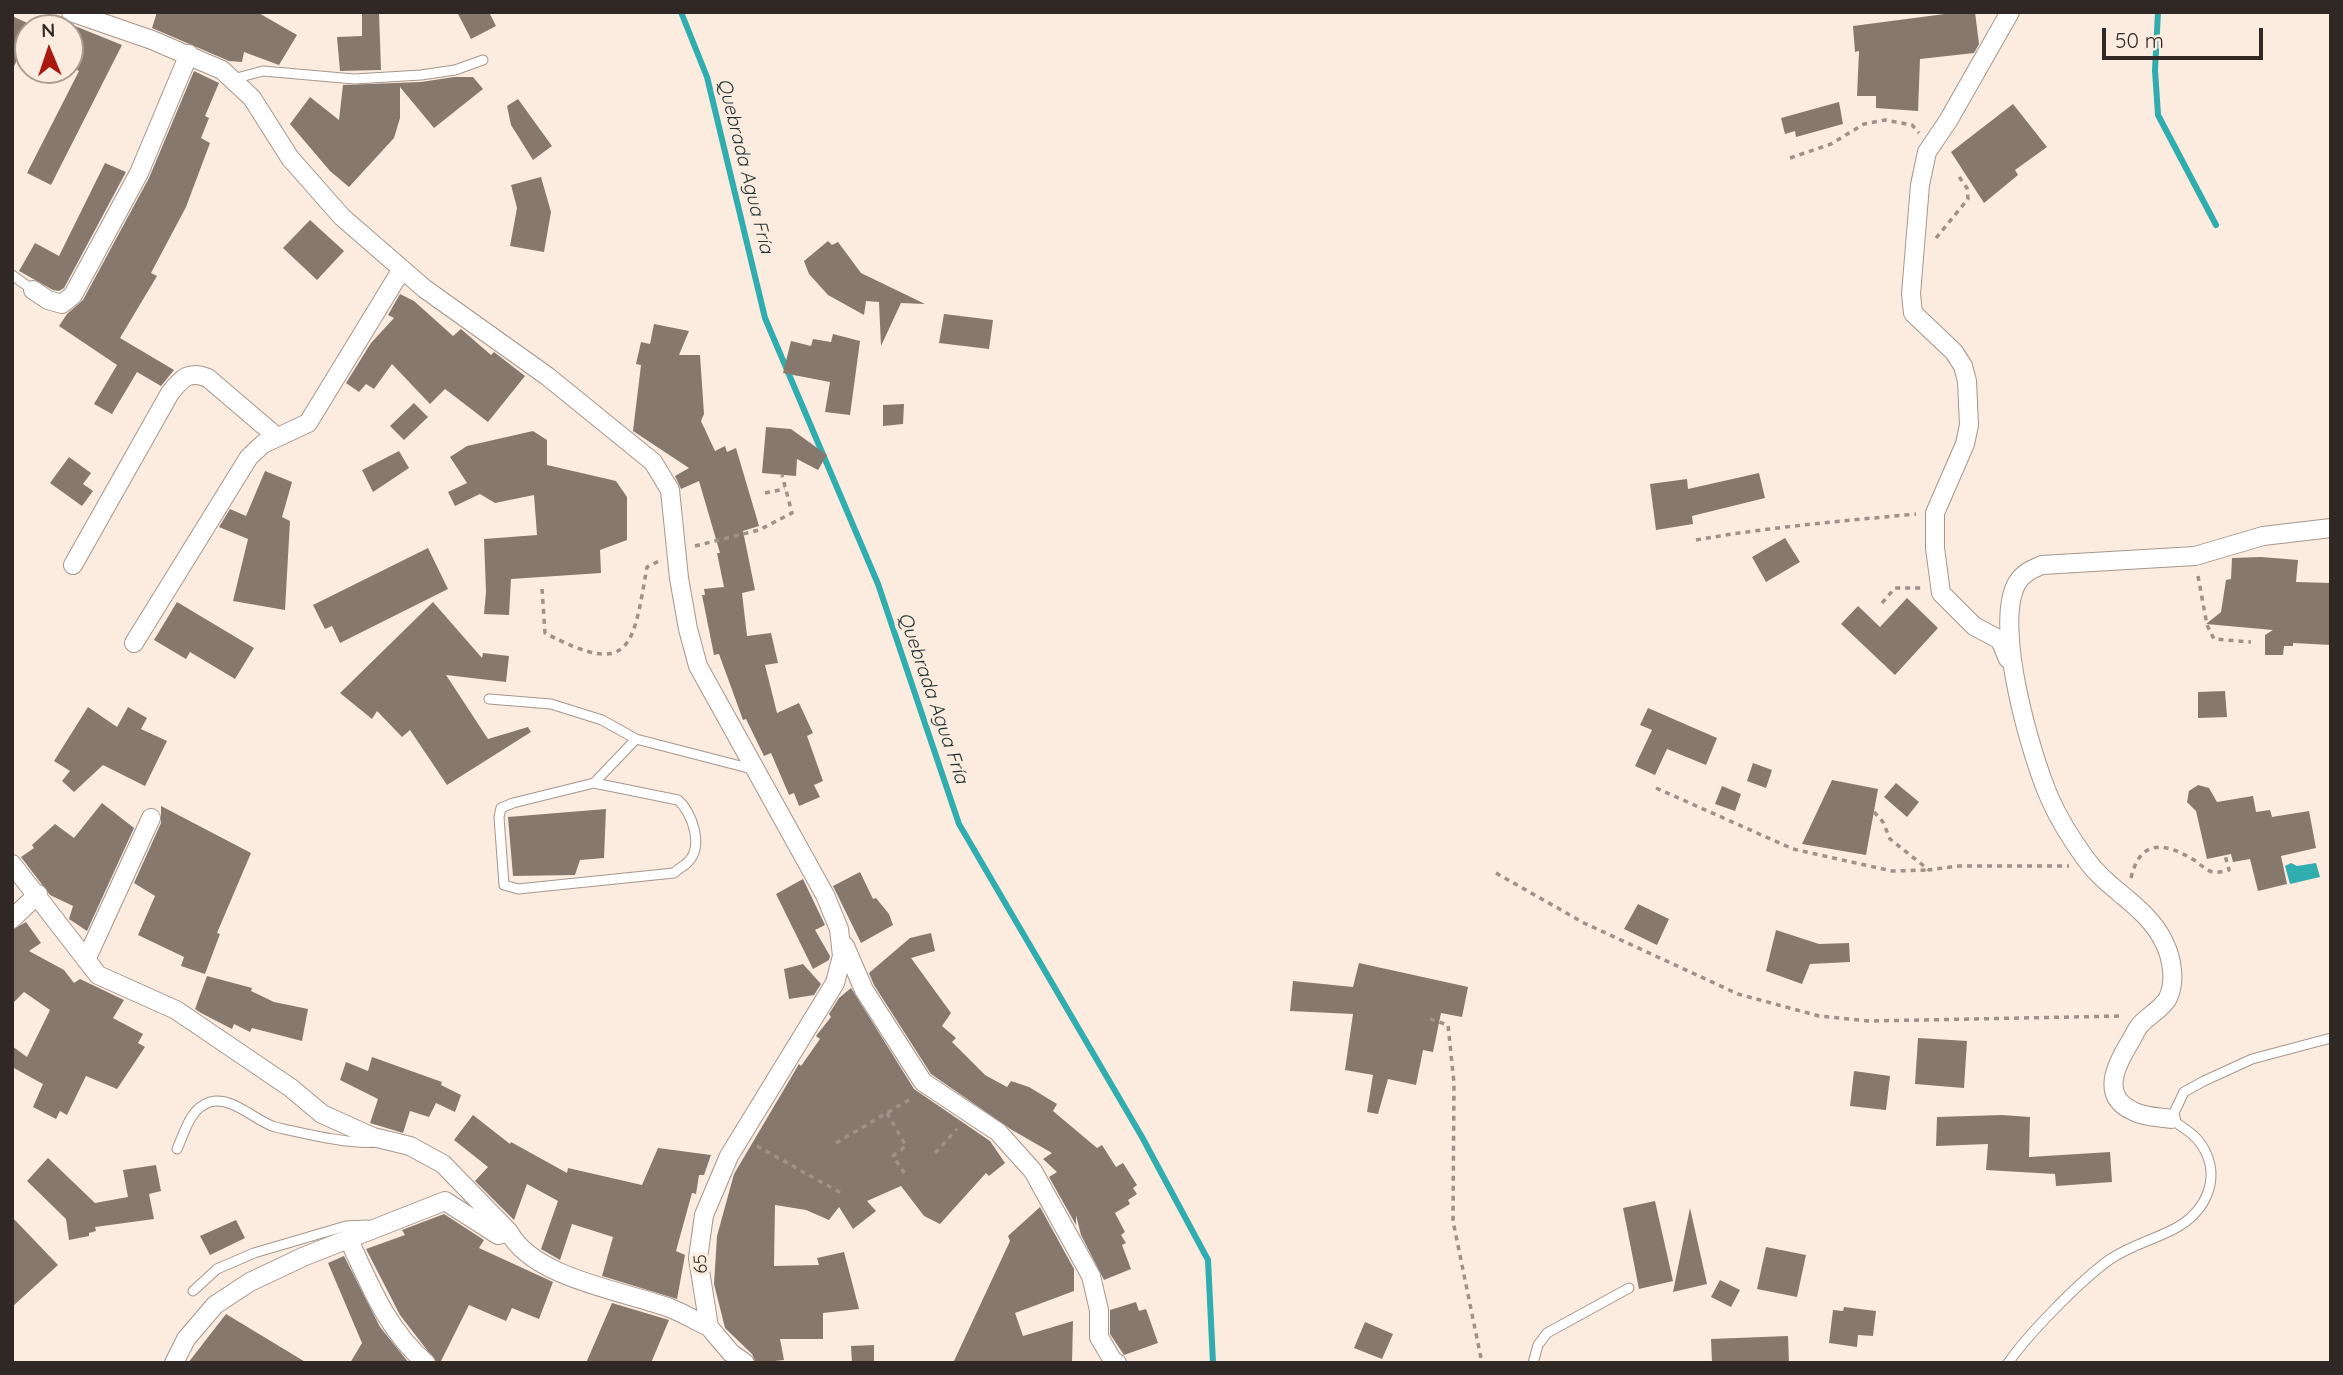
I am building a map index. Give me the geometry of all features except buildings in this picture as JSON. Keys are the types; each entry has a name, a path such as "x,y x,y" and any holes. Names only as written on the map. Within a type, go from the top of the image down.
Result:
{"street":[{"path":"71,12 189,54 233,79 252,98 311,185 342,217 402,269 547,376 653,462 670,490 688,629 698,666 728,725 757,771 825,895 864,990 908,1063 930,1086 969,1111 1010,1143 1044,1189 1091,1276 1099,1310 1100,1337 1113,1361 1117,1363"},
{"path":"2010,12 1930,148 1920,185 1911,294 1913,313 1954,352 1964,366 1967,381 1969,425 1965,444 1936,513 1934,548 1940,590 1954,609 2000,640 2016,678"},
{"path":"33,290 62,304 72,295 139,173 189,54"},
{"path":"134,643 249,457 263,444 308,423 402,269"},
{"path":"73,565 170,393 184,376 197,373 208,378 277,437"},
{"path":"2171,1119 2135,1112 2120,1101 2113,1089 2112,1075 2116,1062 2138,1026 2167,999 2173,972 2165,944 2153,921 2111,888 2088,863 2051,801 2030,748 2016,678 2010,616 2015,586 2022,575 2042,565 2195,556 2263,536 2331,528"},
{"path":"86,960 151,818"},
{"path":"12,864 38,894 98,975 176,1010 291,1088 322,1114 389,1141 410,1146 443,1164 509,1232 517,1247 549,1266 671,1308 709,1327 731,1353 745,1363"},
{"path":"12,919 38,894"},
{"name":"65","path":"709,1327 698,1258 704,1215 740,1136 835,983 842,956 839,929"},
{"path":"174,1363 186,1339 215,1305 250,1282 445,1200 498,1235 509,1232"},
{"path":"349,1240 380,1308 403,1343 426,1363"}],"lane":[{"path":"233,79 263,72 354,79 421,75 456,70 483,60"},
{"path":"12,275 33,290"},
{"path":"489,699 551,704 602,720 636,739 757,771"},
{"path":"594,783 678,800 689,809 693,820 694,853 689,862 674,873 518,889 503,884 501,808 594,783 636,739"},
{"path":"2008,1363 2023,1341 2108,1261 2143,1240 2173,1230 2201,1208 2211,1192 2211,1177 2206,1157 2197,1139 2171,1119 2184,1092 2252,1059 2331,1038"},
{"path":"177,1149 192,1114 209,1102 224,1102 273,1126 359,1144 389,1141"},
{"path":"193,1291 217,1269 254,1253 346,1226 359,1227 445,1200"},
{"path":"1534,1363 1538,1345 1547,1333 1629,1288"}],"path":[{"path":"1790,158 1830,144 1864,124 1885,120 1912,125 1930,148"},
{"path":"1915,260 1968,199 1966,188 1957,174"},
{"path":"542,589 545,633 572,647 600,655 614,654 625,649 632,639 647,567 676,549 714,542 779,521 792,513 782,475"},
{"path":"765,493 785,489"},
{"path":"1696,540 1777,527 1936,513"},
{"path":"2195,556 2207,625 2214,639 2250,642"},
{"path":"1882,603 1895,588 1940,590"},
{"path":"1656,788 1793,849 1892,871 1957,866 2057,868 2088,863"},
{"path":"1874,813 1883,822 1890,839 1929,870"},
{"path":"2125,897 2137,857 2149,848 2165,847 2177,851 2213,873 2229,870 2225,855"},
{"path":"1496,873 1584,923 1738,994 1819,1016 1884,1021 2039,1020 2122,1016 2138,1026"},
{"path":"1430,1019 1448,1026 1454,1083 1454,1221 1482,1363"},
{"path":"836,1143 930,1086"},
{"path":"935,1153 969,1111"},
{"path":"887,1113 906,1146 893,1156 907,1177"},
{"path":"740,1136 841,1194"}],"water":[{"path":"2291,863 2297,866 2316,863 2320,877 2290,884 2285,866"}],"waterway":[{"name":"Quebrada Agua Fría","path":"681,12 707,77 765,318 878,584 959,824 1142,1137 1208,1260 1213,1363"},
{"path":"2158,12 2155,70 2158,115 2216,225"}]}
